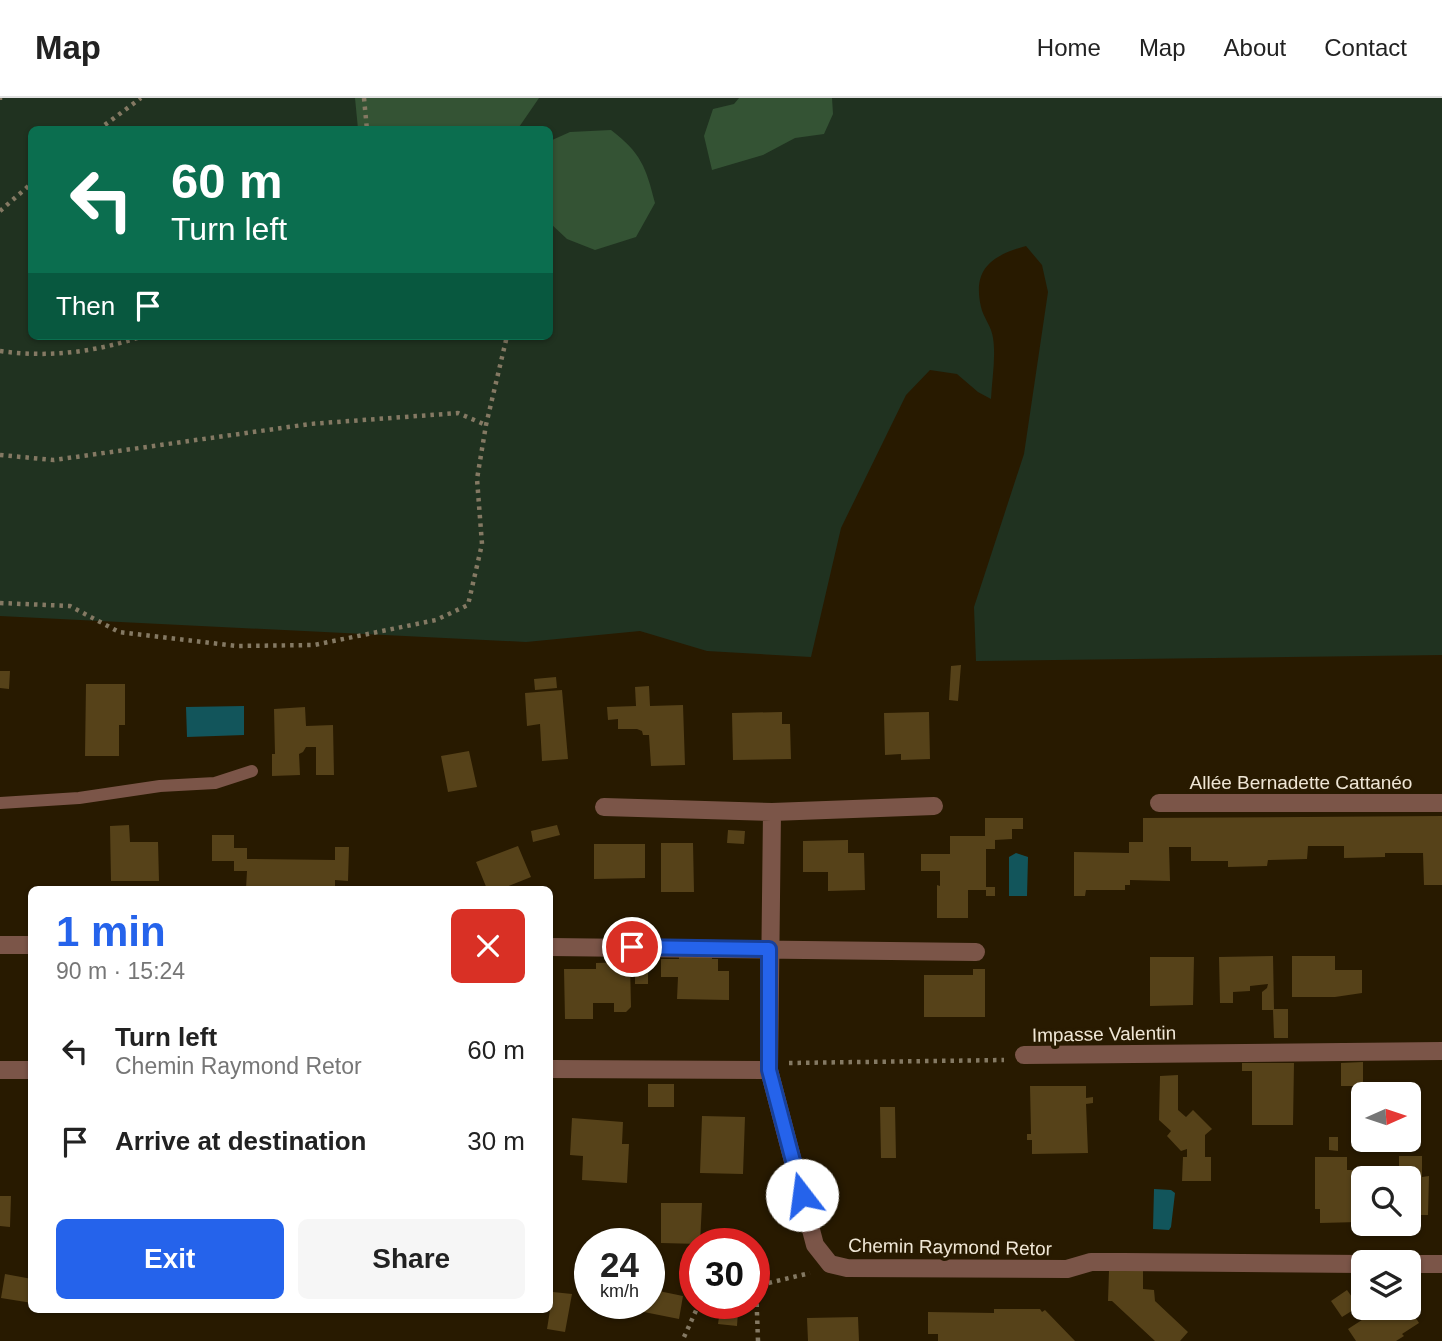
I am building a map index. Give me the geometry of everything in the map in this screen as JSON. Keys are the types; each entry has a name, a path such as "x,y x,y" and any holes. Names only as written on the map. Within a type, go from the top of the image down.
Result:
{"street":[{"name":"Allée Bernadette Cattanéo","path":"1159,803 1442,803"},
{"path":"604,807 772,811 934,806"},
{"name":"Chemin Raymond Retor","path":"772,811 769,1070 815,1245 830,1264 847,1268 1067,1269 1091,1262 1351,1264"},
{"path":"0,946 28,945"},
{"path":"553,947 976,952"},
{"name":"Impasse Valentin","path":"1024,1055 1442,1051"},
{"path":"553,1069 769,1070"},
{"path":"0,1070 28,1070"},
{"path":"1421,1264 1442,1264"}],"lane":[{"path":"0,803 79,798 160,786 215,783 251,771"}],"path":[{"path":"103,126 141,98"},
{"path":"364,98 367,126"},
{"path":"0,211 28,186"},
{"path":"0,351 28,355 72,353 131,340"},
{"path":"0,603 70,606 119,632 237,646 314,645 436,620 468,606 482,544 477,479 486,425 506,340"},
{"path":"0,455 54,460 310,424 458,413 486,425"},
{"name":"Impasse Valentin","path":"769,1070 781,1063 1009,1060 1024,1055"},
{"path":"770,1283 803,1276 830,1264"},
{"path":"684,1337 692,1319"},
{"path":"757,1319 758,1341"}],"green space":[{"path":"0,98 1442,98 1442,655 976,661 974,607 1024,454 1048,292 1042,265 1026,246 995,259 988,265 980,282 981,307 994,345 991,399 957,374 930,370 906,395 841,528 811,657 707,651 640,631 526,642 0,616"},
{"path":"355,98 539,98 520,126 358,126"},
{"path":"739,98 832,98 833,114 824,134 795,138 763,155 712,170 704,136 713,109 734,104"},
{"path":"611,130 636,154 649,180 655,203 636,237 595,250 567,239 553,226 553,140 570,132"}],"water":[{"path":"244,706 244,735 187,737 186,707"},
{"path":"1016,853 1028,857 1027,896 1009,896 1009,857"},
{"path":"1154,1189 1171,1190 1175,1193 1169,1230 1153,1229"}],"building":[{"path":"961,665 958,701 949,700 951,666"},
{"path":"0,671 10,671 9,689 0,688"},
{"path":"556,677 557,688 535,690 534,679"},
{"path":"86,684 125,684 125,725 119,725 119,756 85,756"},
{"path":"649,686 650,706 683,705 685,765 651,766 649,735 643,735 642,731 637,729 618,729 618,719 608,720 607,707 636,706 635,687"},
{"path":"562,690 568,759 542,761 540,724 527,726 525,693"},
{"path":"305,707 306,726 333,725 334,775 316,775 316,747 306,747 299,754 300,775 272,776 272,754 275,754 274,709"},
{"path":"782,712 782,724 790,724 791,759 733,760 732,713"},
{"path":"929,712 930,759 901,760 901,754 885,755 884,713"},
{"path":"469,751 477,787 448,792 441,756"},
{"path":"1442,816 1442,885 1424,885 1423,853 1385,853 1385,857 1344,858 1344,846 1308,846 1307,859 1268,860 1267,866 1228,867 1228,861 1191,861 1191,847 1169,847 1170,881 1130,880 1130,885 1125,885 1125,890 1086,890 1085,896 1074,896 1074,852 1129,853 1129,842 1143,842 1143,818"},
{"path":"985,818 1023,818 1023,829 1012,829 1012,839 995,840 995,849 986,849 986,887 995,887 995,896 986,896 986,890 968,890 968,918 937,918 937,885 940,886 940,871 921,871 921,854 950,854 950,836 985,836"},
{"path":"129,825 130,842 158,842 159,881 111,881 110,826"},
{"path":"557,825 560,835 533,842 531,831"},
{"path":"728,830 745,831 744,844 727,843"},
{"path":"212,835 234,835 234,848 247,848 247,859 335,860 335,847 349,847 348,881 335,880 335,886 246,886 247,871 234,871 234,861 212,861"},
{"path":"848,840 848,853 864,853 865,890 828,891 828,872 803,872 803,841"},
{"path":"661,843 693,843 694,892 661,892"},
{"path":"594,844 645,844 645,878 594,879"},
{"path":"518,846 531,877 508,886 486,886 476,862"},
{"path":"679,956 712,956 712,959 718,959 718,971 729,971 729,1000 677,999 678,977 661,977 661,959 679,959"},
{"path":"1273,956 1274,1009 1288,1009 1288,1038 1274,1038 1273,1010 1262,1010 1262,992 1268,984 1250,986 1250,991 1233,992 1233,1003 1220,1003 1219,957"},
{"path":"1292,956 1335,956 1335,970 1362,970 1362,993 1335,997 1292,997"},
{"path":"1150,957 1194,957 1193,1005 1150,1006"},
{"path":"635,961 648,961 648,984 635,984"},
{"path":"630,962 631,1007 626,1012 614,1012 614,1003 593,1003 593,1019 565,1019 564,969 596,969 596,963"},
{"path":"973,969 985,969 985,1017 924,1017 924,975 973,975"},
{"path":"1363,1062 1363,1082 1351,1082 1351,1086 1341,1086 1341,1063"},
{"path":"1242,1063 1294,1063 1293,1125 1252,1125 1252,1071 1242,1071"},
{"path":"1178,1075 1178,1110 1186,1117 1193,1110 1212,1129 1205,1135 1205,1157 1211,1157 1211,1181 1182,1181 1183,1157 1187,1157 1187,1149 1181,1151 1167,1136 1171,1131 1159,1120 1160,1076"},
{"path":"648,1084 674,1084 674,1107 648,1107"},
{"path":"1030,1086 1086,1086 1086,1098 1093,1097 1093,1103 1086,1104 1088,1153 1032,1154 1032,1140 1027,1140 1027,1134 1031,1134"},
{"path":"880,1107 895,1107 896,1158 881,1158"},
{"path":"702,1116 745,1117 743,1174 700,1173"},
{"path":"572,1118 623,1122 622,1144 629,1144 627,1183 582,1180 583,1156 570,1155"},
{"path":"1329,1137 1338,1137 1338,1151 1329,1150"},
{"path":"1399,1156 1422,1156 1422,1177 1429,1176 1428,1215 1421,1215 1421,1166 1399,1166"},
{"path":"1315,1157 1347,1157 1347,1170 1351,1170 1351,1222 1320,1223 1320,1209 1315,1209"},
{"path":"0,1196 11,1196 10,1227 0,1226"},
{"path":"661,1203 702,1203 701,1228 679,1228 679,1243 665,1243 665,1228 661,1228"},
{"path":"1109,1271 1143,1271 1143,1289 1154,1290 1155,1301 1188,1332 1180,1341 1155,1341 1112,1301 1108,1301"},
{"path":"5,1274 28,1278 28,1302 1,1298"},
{"path":"1347,1290 1351,1296 1351,1311 1342,1317 1331,1301"},
{"path":"553,1292 572,1294 565,1332 547,1329 550,1313 553,1313"},
{"path":"665,1292 679,1295 679,1319 665,1316"},
{"path":"994,1309 1045,1310 1075,1341 938,1341 938,1334 928,1334 928,1312 994,1313"},
{"path":"858,1317 859,1341 808,1341 807,1318"},
{"path":"719,1319 738,1319 737,1326 718,1324"},
{"path":"1362,1320 1417,1320 1419,1323 1396,1341 1356,1341 1348,1329"}],"route":[{"path":"632,947 769,949 769,1070 802,1195"}]}
